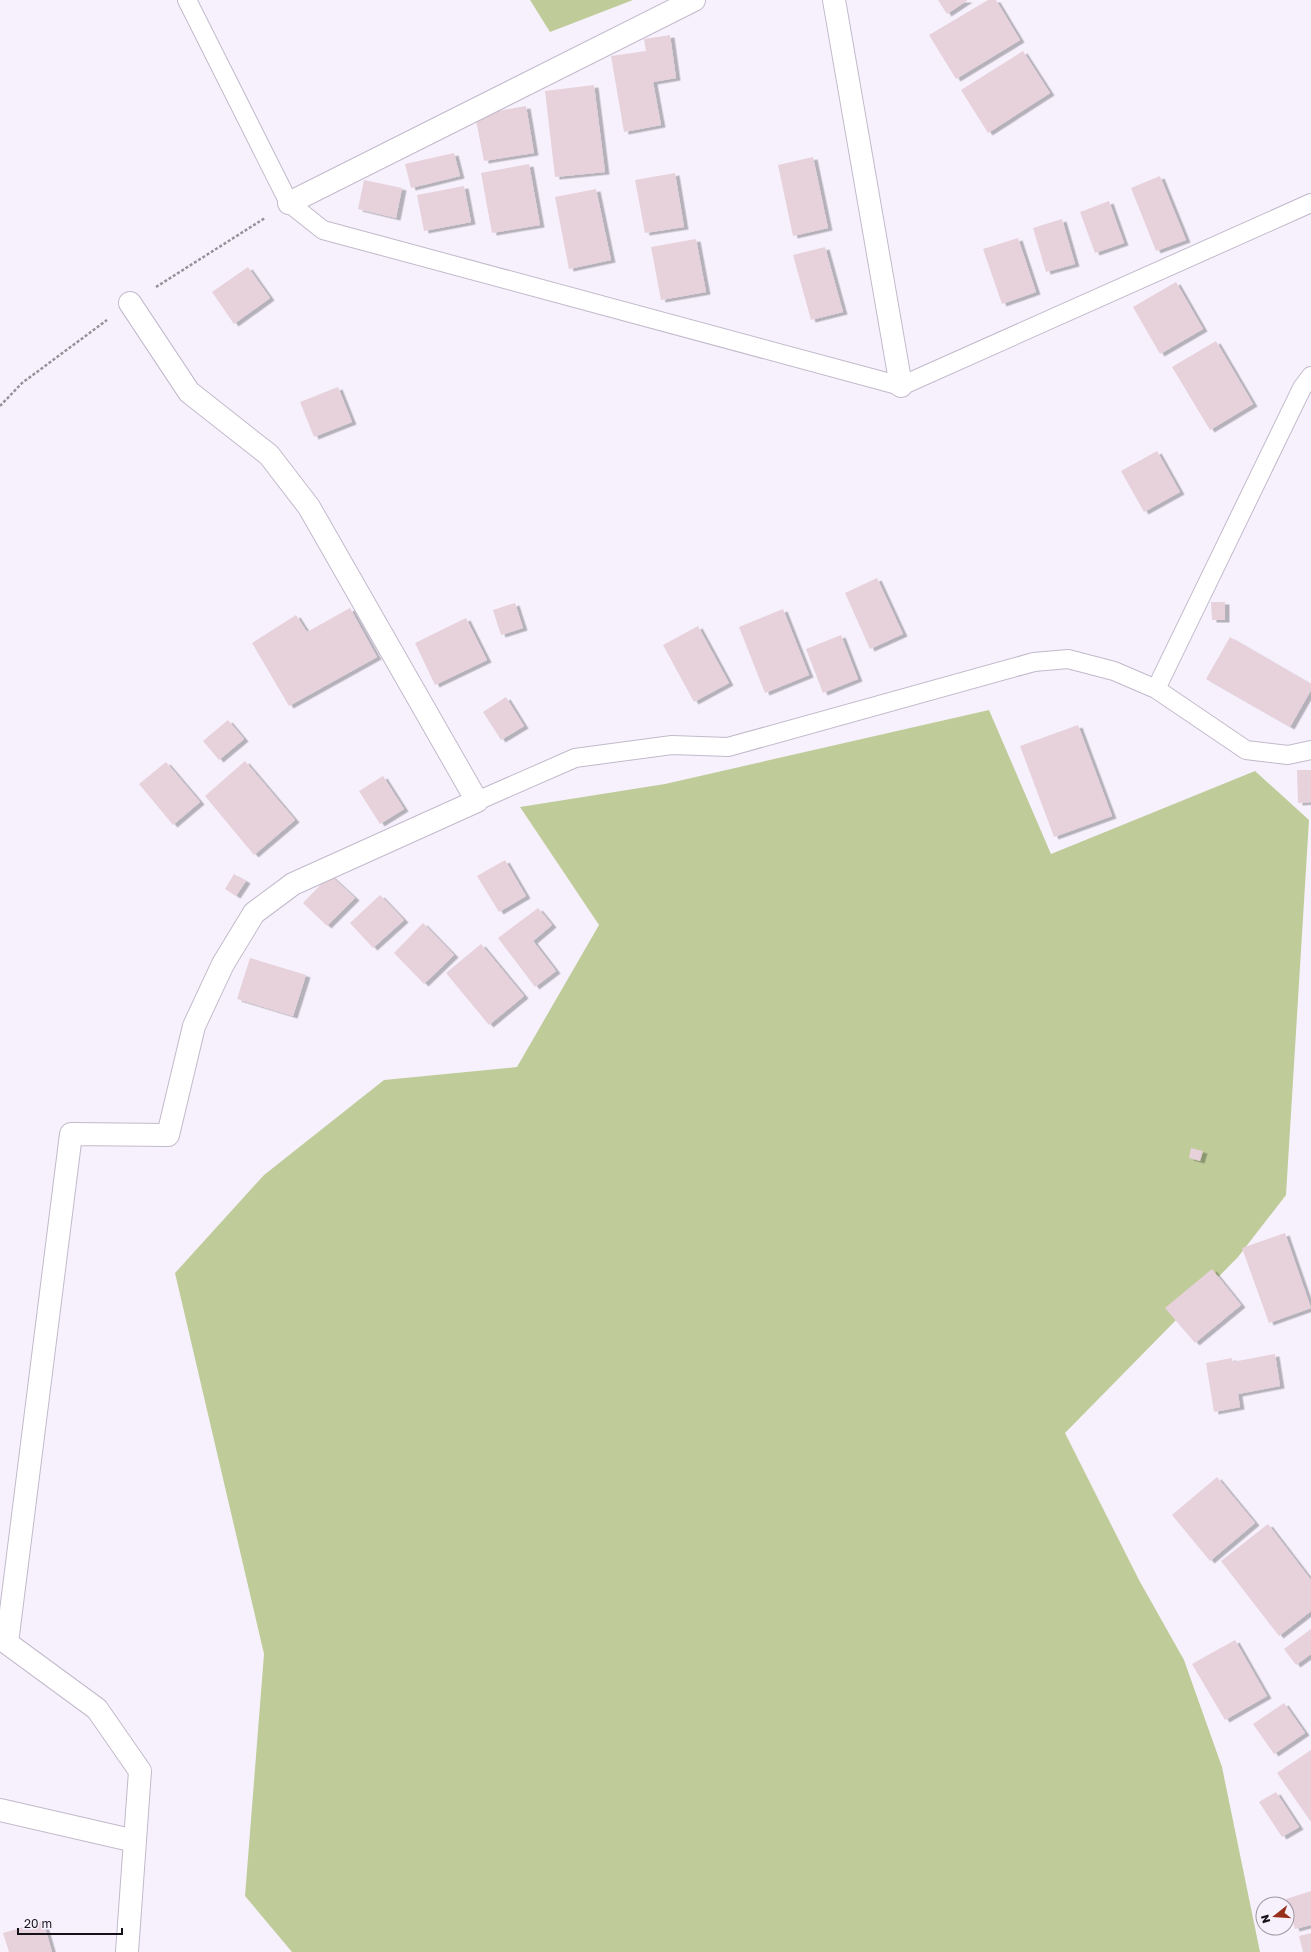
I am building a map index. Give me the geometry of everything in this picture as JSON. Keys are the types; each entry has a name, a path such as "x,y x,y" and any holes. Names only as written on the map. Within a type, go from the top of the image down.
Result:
{"street":[{"path":"289,203 694,0"},
{"path":"834,0 901,386"},
{"path":"127,1952 140,1771 97,1709 7,1643 71,1134 168,1136 194,1026 223,964 254,913 293,884 477,801 309,507 269,455 189,392 130,303"},
{"path":"0,1810 135,1841"}],"lane":[{"path":"187,0 289,203 323,230 901,386 1311,203"},
{"path":"1156,689 1302,388 1311,376"},
{"path":"477,801 575,758 672,745 728,747 1034,662 1068,659 1114,671 1156,689 1246,750 1288,755 1311,750"}],"green space":[{"path":"530,0 633,0 550,32"},
{"path":"989,710 1051,854 1255,771 1309,820 1286,1195 1238,1257 1065,1433 1139,1580 1184,1660 1222,1767 1255,1928 1255,1936 1257,1936 1260,1952 292,1952 245,1896 264,1654 175,1273 264,1175 384,1080 517,1067 599,925 520,807 665,784"}],"building":[{"path":"938,0 968,0 947,14"},
{"path":"988,0 996,0 1020,40 956,79 929,35"},
{"path":"670,35 676,78 653,82 661,125 624,132 611,56 646,51 644,39"},
{"path":"1023,51 1050,93 988,133 961,90"},
{"path":"594,85 605,172 555,177 545,91"},
{"path":"526,106 534,153 484,161 475,115"},
{"path":"454,153 460,176 411,188 405,164"},
{"path":"813,157 828,228 793,236 778,165"},
{"path":"529,164 540,225 492,233 481,173"},
{"path":"675,173 684,227 645,233 635,180"},
{"path":"1160,176 1186,240 1156,251 1131,188"},
{"path":"364,180 402,188 396,218 358,209"},
{"path":"464,186 471,222 424,231 417,195"},
{"path":"596,189 611,260 569,269 555,197"},
{"path":"1109,201 1124,243 1095,253 1080,212"},
{"path":"1062,219 1075,264 1046,272 1033,228"},
{"path":"1018,238 1036,292 1002,304 983,249"},
{"path":"696,239 706,292 661,300 651,247"},
{"path":"825,247 843,312 811,320 793,255"},
{"path":"248,267 270,298 234,324 212,292"},
{"path":"1176,282 1203,329 1160,354 1133,307"},
{"path":"1216,341 1253,404 1210,430 1172,367"},
{"path":"338,387 352,422 314,437 300,402"},
{"path":"1157,451 1180,492 1144,512 1121,471"},
{"path":"877,578 903,634 870,649 845,593"},
{"path":"1211,602 1225,602 1225,620 1212,620"},
{"path":"515,603 523,628 501,635 493,610"},
{"path":"350,608 377,657 289,706 252,643 296,615 307,632"},
{"path":"783,609 809,675 765,693 739,627"},
{"path":"466,618 487,660 435,685 415,643"},
{"path":"698,626 729,683 694,702 663,645"},
{"path":"841,635 858,679 823,693 806,649"},
{"path":"1230,637 1311,684 1311,690 1290,727 1206,679"},
{"path":"506,697 524,726 501,740 483,712"},
{"path":"228,720 244,739 219,760 203,741"},
{"path":"1078,725 1112,816 1054,837 1020,746"},
{"path":"245,761 295,820 254,855 205,796"},
{"path":"166,762 200,802 173,825 139,784"},
{"path":"1297,770 1311,770 1311,802 1298,803"},
{"path":"383,776 404,809 380,824 359,791"},
{"path":"505,860 526,896 499,912 477,876"},
{"path":"234,874 246,881 236,896 225,889"},
{"path":"330,875 355,898 327,926 303,903"},
{"path":"380,895 404,920 373,948 350,923"},
{"path":"538,908 552,925 533,941 556,971 535,987 498,938"},
{"path":"423,923 454,955 424,984 394,953"},
{"path":"481,944 524,996 489,1025 446,973"},
{"path":"250,958 306,975 293,1016 237,999"},
{"path":"1191,1148 1203,1151 1200,1161 1189,1158"},
{"path":"1285,1233 1311,1308 1269,1323 1242,1248"},
{"path":"1212,1269 1241,1305 1195,1343 1165,1308"},
{"path":"1275,1354 1280,1386 1238,1394 1240,1407 1214,1412 1206,1363 1232,1358 1232,1362"},
{"path":"1217,1477 1255,1523 1210,1561 1172,1515"},
{"path":"1268,1524 1311,1580 1311,1611 1279,1636 1221,1561"},
{"path":"1311,1629 1311,1654 1296,1665 1284,1649"},
{"path":"1235,1640 1267,1696 1225,1720 1192,1664"},
{"path":"1284,1703 1305,1733 1274,1754 1253,1724"},
{"path":"1311,1750 1311,1822 1277,1773"},
{"path":"1276,1792 1299,1827 1282,1837 1259,1802"},
{"path":"1311,1891 1311,1925 1295,1929 1295,1896"},
{"path":"43,1921 52,1952 9,1952 3,1933"},
{"path":"1311,1933 1311,1952 1303,1952 1299,1936"}]}
